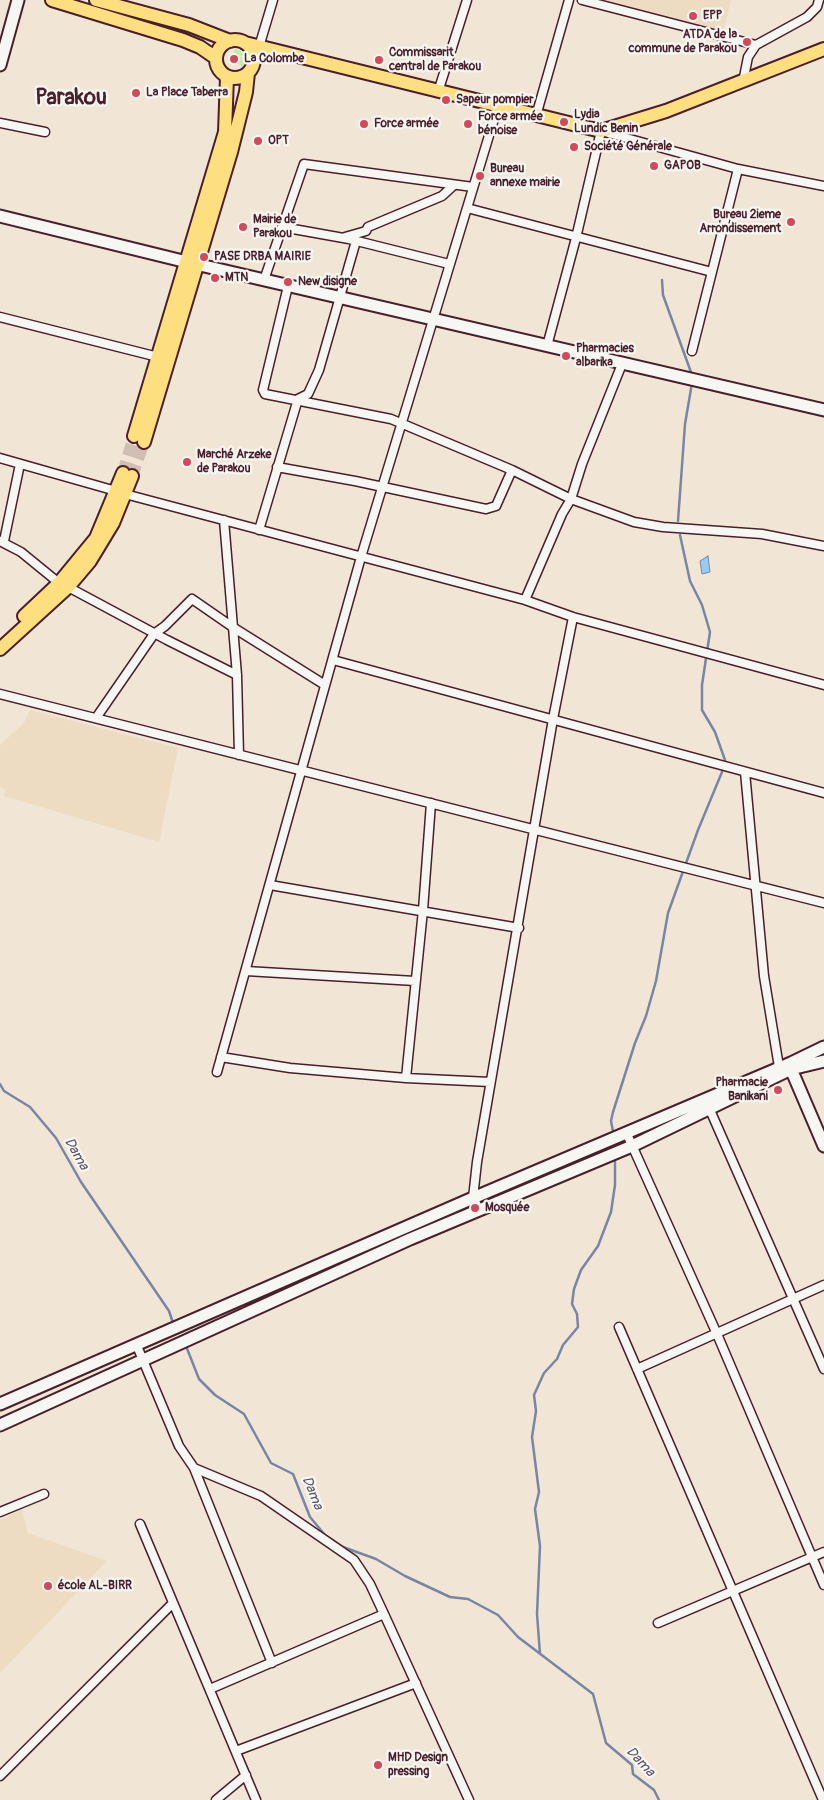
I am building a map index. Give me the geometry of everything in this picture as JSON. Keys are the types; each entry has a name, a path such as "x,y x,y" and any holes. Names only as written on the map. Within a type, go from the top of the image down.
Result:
{"main road":[{"path":"52,0 200,46 216,58"},
{"path":"96,0 189,24 230,41 245,43 256,52 275,50 601,131 666,111 824,49"},
{"path":"230,41 218,50 216,58 217,66 227,77 225,132 192,264 158,357 139,439 192,264 239,123 248,73"},
{"path":"227,77 241,77 248,73 252,68 256,52"},
{"path":"0,649 64,585 96,538 121,493 127,474"},
{"path":"0,638 64,585"}],"street":[{"path":"0,64 18,0"},
{"path":"256,52 272,0"},
{"path":"438,92 467,0"},
{"path":"536,116 569,0"},
{"path":"582,0 756,45"},
{"path":"743,82 748,57 756,45 807,17 817,7 819,0"},
{"path":"217,1072 361,557 498,106"},
{"path":"0,122 45,132"},
{"path":"546,346 576,238 601,131 738,168 824,186"},
{"path":"264,280 304,164 473,187"},
{"path":"692,352 738,168"},
{"path":"341,238 366,231 368,227 442,196 454,185"},
{"path":"466,208 712,272"},
{"path":"0,216 192,264 824,410"},
{"path":"282,227 356,241 449,264"},
{"path":"259,530 298,399 308,394 319,370 338,298 356,241"},
{"path":"288,286 263,390 265,394 380,415 512,470 571,499 634,522 649,525 762,534 824,546"},
{"path":"0,317 158,357"},
{"path":"525,600 562,514 571,499 582,464 622,364"},
{"path":"0,458 121,493 525,600 573,617 824,685"},
{"path":"20,464 2,541 64,585 154,634 237,675"},
{"path":"277,467 491,509 496,506 512,470"},
{"path":"224,520 234,628 239,754"},
{"path":"96,718 154,634 165,626 192,599 234,628 326,685"},
{"path":"479,1209 473,1198 490,1082 519,928 553,719 573,617"},
{"path":"333,660 824,793"},
{"path":"0,694 824,902"},
{"path":"744,772 764,976 787,1067 823,1143"},
{"path":"406,1078 423,910 431,803"},
{"path":"270,885 519,928"},
{"path":"246,971 415,981"},
{"path":"0,1425 479,1209 632,1146 710,1110 824,1047"},
{"path":"221,1057 290,1068 406,1078 490,1082"},
{"path":"0,1404 626,1132 787,1067 824,1061"},
{"path":"710,1110 824,1369"},
{"path":"626,1132 717,1334 824,1585"},
{"path":"637,1369 824,1285"},
{"path":"619,1327 823,1800"},
{"path":"137,1346 179,1446 194,1468 272,1662"},
{"path":"194,1468 261,1496 354,1560 370,1584 468,1800"},
{"path":"0,1512 44,1494"},
{"path":"140,1524 256,1800"},
{"path":"658,1623 824,1552"},
{"path":"0,1776 173,1603"},
{"path":"210,1689 384,1614"},
{"path":"236,1751 416,1682"},
{"path":"216,1800 246,1775"}],"shaded area":[{"name":"EPP","path":"596,0 731,0 723,32"},
{"path":"30,710 178,748 159,842 4,796 5,789 0,787 0,745 24,723"},
{"path":"22,1509 28,1533 107,1561 0,1673 0,1520"}],"green space":[{"path":"234,49 240,50 243,55 245,62 242,67 236,61 243,56 234,58"}],"water":[{"path":"708,556 710,572 702,574 700,561"}],"waterway":[{"path":"662,280 663,295 692,375"},
{"path":"678,521 685,424 692,383"},
{"path":"680,535 690,581 702,605 710,632 702,685 702,710 715,732 725,760"},
{"path":"613,1131 611,1121 613,1112 656,981 668,913 698,830 722,772"},
{"name":"Dama","path":"0,1084 4,1091 30,1107 56,1138 81,1182 169,1311 174,1326"},
{"path":"540,1654 537,1614 540,1546 535,1509 539,1492 532,1437 536,1411 534,1395 544,1373 557,1359 563,1345 578,1327 577,1314 572,1304 574,1289 581,1270 598,1246 611,1212 615,1185 615,1162"},
{"name":"Dama","path":"186,1346 199,1379 215,1395 244,1414 271,1463 293,1474 310,1517 325,1535 343,1547 376,1559 405,1576 450,1597 468,1599 498,1615 518,1637 593,1694 606,1743 632,1765 633,1774 654,1790 659,1800"}],"tunnel":[{"path":"123,473 134,436"},
{"path":"132,476 144,442"}],"place":[{"name":"EPP","path":"693,16"},
{"name":"ATDA de la commune de Parakou","path":"747,42"},
{"name":"La Colombe","path":"234,59"},
{"name":"Commissarit central de Parakou","path":"379,60"},
{"name":"La Place Taberra","path":"136,93"},
{"name":"Sapeur pompier","path":"446,100"},
{"name":"Lydia Lundic Benin","path":"564,122"},
{"name":"Force armée","path":"364,124"},
{"name":"Force armée bénoise","path":"468,124"},
{"name":"OPT","path":"258,141"},
{"name":"Société Générale","path":"574,147"},
{"name":"GAPOB","path":"654,166"},
{"name":"Bureau annexe mairie","path":"480,176"},
{"name":"Bureau 2ieme Arrondissement","path":"791,222"},
{"name":"Mairie de Parakou","path":"243,227"},
{"name":"PASE DRBA MAIRIE","path":"204,257"},
{"name":"MTN","path":"215,278"},
{"name":"New disigne","path":"288,282"},
{"name":"Pharmacies albarika","path":"566,356"},
{"name":"Marché Arzeke de Parakou","path":"187,462"},
{"name":"Pharmacie Banikani","path":"778,1090"},
{"name":"Mosquée","path":"475,1208"},
{"name":"école AL-BIRR","path":"48,1586"},
{"name":"MHD Design pressing","path":"378,1765"}],"district":[{"name":"Parakou","path":"71,98"}]}
